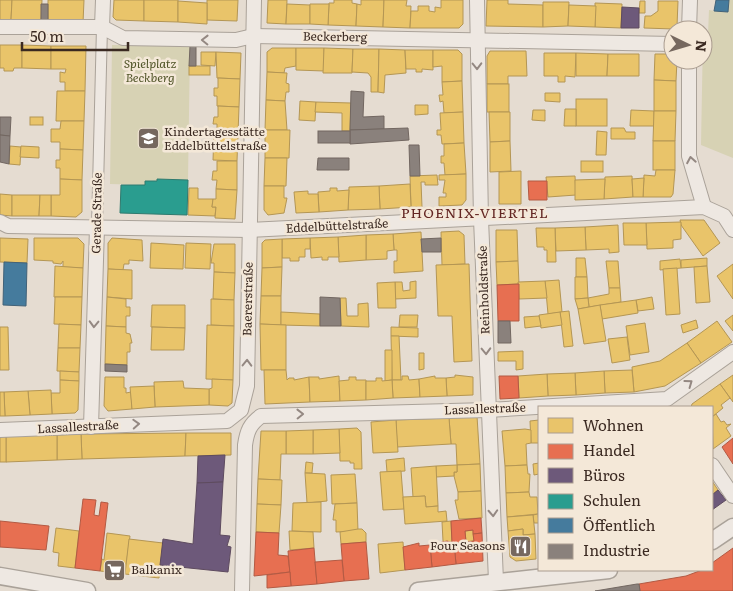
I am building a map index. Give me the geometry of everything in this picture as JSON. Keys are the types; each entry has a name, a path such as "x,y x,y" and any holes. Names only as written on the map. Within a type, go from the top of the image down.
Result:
{"street":[{"name":"Gerade Straße","path":"91,427 103,0"},
{"name":"Baererstraße","path":"242,410 247,386 254,0"},
{"name":"Reinholdstraße","path":"477,0 488,410 496,581"},
{"path":"689,20 690,0"},
{"name":"Beckerberg","path":"0,27 102,28 123,38 236,40 253,36 663,44"},
{"path":"689,70 689,156 704,207 724,216 733,230"},
{"name":"Eddelbüttelstraße","path":"0,222 8,226 249,230 704,207"},
{"name":"Lassallestraße","path":"592,406 670,403 733,352"},
{"name":"Lassallestraße","path":"253,422 262,416 272,414 538,408"},
{"path":"242,410 253,422 247,431 245,445 242,591"},
{"name":"Lassallestraße","path":"0,430 227,421 242,410"},
{"path":"713,466 733,496"},
{"path":"713,540 733,527"},
{"path":"418,591 599,571"},
{"path":"0,576 87,591"}],"green space":[{"path":"729,0 733,0 733,158 701,145 702,70 713,70 713,20 709,20 709,10 715,11"},
{"name":"Kindertagesstätte Eddelbüttelstraße","path":"112,45 190,46 188,180 145,181 145,185 110,184"}],"building: Wohnen":[{"path":"0,0 12,0 11,20 0,20"},
{"path":"12,0 42,0 41,21 11,20"},
{"path":"48,0 84,0 83,23 48,22"},
{"path":"114,0 144,0 144,21 116,20 113,17"},
{"path":"144,0 178,0 178,22 144,21"},
{"path":"207,0 238,0 237,21 207,20"},
{"path":"268,0 287,0 286,24 267,23"},
{"path":"334,0 352,0 352,3 357,4 356,26 328,25 329,3 334,3"},
{"path":"361,0 384,0 383,27 356,26 357,4 361,5"},
{"path":"384,0 407,0 406,6 411,6 410,28 383,27"},
{"path":"441,0 463,0 463,24 459,28 410,28 411,11 418,11 418,6 429,6 429,11 435,12 435,7 441,8"},
{"path":"487,0 508,0 508,4 543,5 543,27 486,26"},
{"path":"178,1 207,3 207,24 178,22"},
{"path":"640,1 645,1 645,13 639,13"},
{"path":"658,1 678,1 677,20 663,20 663,29 644,28 645,16 651,16 658,11"},
{"path":"543,2 569,2 568,26 543,27"},
{"path":"595,3 622,4 621,28 595,27"},
{"path":"287,4 310,5 310,24 286,24"},
{"path":"310,4 329,4 328,25 310,24"},
{"path":"569,5 596,6 595,27 568,26"},
{"path":"0,45 22,45 22,68 4,71 4,68 0,68"},
{"path":"22,45 51,46 51,69 22,68"},
{"path":"51,46 86,46 85,91 65,91 65,82 60,82 60,72 65,73 66,69 51,69"},
{"path":"272,48 296,48 296,66 285,68 284,73 267,72 267,52"},
{"path":"296,48 324,48 324,71 296,70"},
{"path":"324,48 353,49 352,73 323,73"},
{"path":"353,49 379,49 378,92 371,92 371,77 368,73 352,72"},
{"path":"379,49 405,50 406,73 385,75 384,93 378,92"},
{"path":"405,50 433,50 433,70 422,69 422,72 416,72 416,69 406,69"},
{"path":"433,50 458,50 462,54 462,81 442,82 442,66 433,67"},
{"path":"490,51 526,51 527,76 508,76 508,84 487,84 487,56"},
{"path":"201,52 216,52 215,66 201,65"},
{"path":"216,52 241,53 240,79 217,78"},
{"path":"544,53 576,53 575,77 565,76 565,82 558,82 558,76 544,76"},
{"path":"576,53 608,54 607,76 576,76"},
{"path":"608,54 639,54 639,76 607,76"},
{"path":"655,54 663,54 663,70 677,70 676,81 654,80"},
{"path":"189,66 210,66 210,75 189,75"},
{"path":"267,72 287,73 286,83 289,84 289,92 286,92 285,101 266,100"},
{"path":"218,78 240,79 239,107 217,106 217,96 214,96 214,88 218,88"},
{"path":"654,80 676,81 676,111 654,111"},
{"path":"462,81 463,112 444,113 443,101 440,102 439,95 443,95 442,82"},
{"path":"487,84 509,84 509,112 487,112"},
{"path":"57,91 85,91 84,121 56,121"},
{"path":"545,93 560,93 560,102 545,101"},
{"path":"576,99 607,99 607,126 576,126"},
{"path":"266,100 285,101 287,130 265,130"},
{"path":"300,101 316,102 315,121 299,120"},
{"path":"316,102 351,103 350,131 342,131 342,113 315,112"},
{"path":"415,105 428,105 428,114 415,115"},
{"path":"218,106 239,107 238,134 217,133 217,124 213,124 214,117 218,117"},
{"path":"565,109 576,109 576,126 564,126"},
{"path":"533,110 545,110 545,121 532,120"},
{"path":"631,110 654,111 654,126 630,126"},
{"path":"654,111 676,111 675,141 653,141"},
{"path":"463,112 464,143 442,144 441,135 437,135 437,130 441,130 440,113"},
{"path":"489,112 510,112 510,141 490,142"},
{"path":"30,117 43,117 43,125 30,125"},
{"path":"61,121 84,121 83,150 60,149 60,142 51,142 51,129 60,129"},
{"path":"611,128 624,128 626,132 635,132 635,139 611,139"},
{"path":"265,130 290,130 289,158 265,158"},
{"path":"597,131 607,132 606,155 596,155"},
{"path":"214,133 238,134 237,161 213,160"},
{"path":"510,141 511,171 490,172 490,142"},
{"path":"653,141 675,141 675,170 653,170"},
{"path":"464,143 466,174 445,175 444,163 441,163 441,156 444,156 444,144"},
{"path":"10,146 21,147 20,165 9,164"},
{"path":"21,146 39,147 39,158 20,157"},
{"path":"60,149 83,150 82,180 60,179 60,168 56,168 56,160 60,160"},
{"path":"265,158 287,158 286,186 264,186"},
{"path":"217,161 237,161 237,190 216,189 217,180 212,180 213,171 217,171"},
{"path":"581,161 603,161 603,172 581,172"},
{"path":"656,170 675,170 673,194 671,197 643,197 644,175 655,176"},
{"path":"521,171 521,204 499,204 499,172"},
{"path":"466,174 466,200 462,205 439,206 439,197 446,197 446,193 443,193 445,180 439,180 439,175"},
{"path":"437,175 438,185 425,185 425,182 421,182 422,207 411,207 410,176"},
{"path":"575,176 576,195 548,197 546,177"},
{"path":"632,176 633,197 604,199 605,177"},
{"path":"644,178 643,197 633,197 632,179"},
{"path":"60,179 82,180 82,212 76,217 51,216 51,195 60,195"},
{"path":"605,179 604,199 575,200 575,180"},
{"path":"410,184 411,207 380,209 379,186"},
{"path":"264,186 284,186 284,198 287,198 284,213 268,215 264,210"},
{"path":"379,186 380,209 348,210 349,187"},
{"path":"189,188 198,188 198,199 213,199 212,207 216,207 215,216 188,215"},
{"path":"330,188 337,188 337,191 349,190 348,210 319,212 318,192 330,191"},
{"path":"216,189 237,190 235,219 215,218 216,207 212,207 213,199 216,199"},
{"path":"308,191 308,194 318,194 319,212 296,213 294,192"},
{"path":"0,194 12,195 12,216 0,215"},
{"path":"12,195 40,195 39,216 12,216"},
{"path":"40,195 51,195 51,216 39,216"},
{"path":"680,220 704,220 720,243 703,256 681,225"},
{"path":"681,222 681,239 673,240 673,248 647,249 646,223"},
{"path":"623,223 646,223 647,245 624,245"},
{"path":"618,225 619,252 609,253 609,249 586,250 585,227"},
{"path":"585,227 586,250 556,251 555,228"},
{"path":"536,228 555,228 556,262 547,262 547,250 544,250 544,247 537,247"},
{"path":"496,230 517,230 518,261 496,262"},
{"path":"459,231 464,235 465,264 442,265 441,232"},
{"path":"421,232 423,271 394,273 394,261 397,261 397,250 394,250 393,234"},
{"path":"393,234 394,250 387,251 387,259 366,260 366,235"},
{"path":"366,235 366,260 339,262 338,237"},
{"path":"338,237 339,257 328,257 328,260 322,260 322,257 311,258 310,238"},
{"path":"0,238 28,239 27,263 0,262"},
{"path":"34,238 78,238 84,244 83,268 63,267 63,261 61,264 53,263 53,261 34,260"},
{"path":"112,238 142,240 143,261 129,260 129,264 124,264 123,270 108,269 108,243"},
{"path":"310,238 310,249 305,249 305,257 299,257 299,261 290,261 290,258 282,258 282,239"},
{"path":"282,239 282,267 262,268 262,243 265,240"},
{"path":"151,243 184,245 183,269 150,268"},
{"path":"186,243 211,244 210,269 185,268"},
{"path":"214,244 235,244 235,273 214,272 214,263 211,263"},
{"path":"576,258 585,258 587,277 576,277"},
{"path":"707,258 707,266 681,268 681,260"},
{"path":"680,259 681,268 660,270 660,261"},
{"path":"518,261 519,284 497,285 496,262"},
{"path":"606,261 618,261 620,288 609,288"},
{"path":"469,264 472,361 454,362 452,316 438,316 436,265"},
{"path":"733,264 733,299 717,276"},
{"path":"55,266 83,268 82,297 54,297"},
{"path":"707,266 710,302 696,303 694,267"},
{"path":"282,267 281,296 261,296 262,268"},
{"path":"677,268 680,314 666,315 663,269"},
{"path":"108,269 132,270 132,299 107,297"},
{"path":"214,272 235,273 234,300 213,299"},
{"path":"575,277 587,277 588,298 575,299"},
{"path":"559,280 562,312 548,314 545,281"},
{"path":"416,281 416,298 395,299 395,282 402,282 403,291 410,290 410,282"},
{"path":"545,281 547,298 519,299 518,282"},
{"path":"395,282 396,308 378,308 377,283"},
{"path":"609,288 620,288 621,302 589,307 588,298 609,294"},
{"path":"261,296 281,296 281,325 260,324"},
{"path":"55,297 82,297 81,325 54,324"},
{"path":"107,297 126,299 126,307 130,307 130,316 126,316 126,327 106,326"},
{"path":"652,297 654,309 638,311 636,300"},
{"path":"340,298 346,298 347,316 358,316 358,304 368,303 369,327 341,326"},
{"path":"588,298 589,307 578,309 575,299"},
{"path":"211,299 234,300 234,326 211,325"},
{"path":"636,300 638,313 602,319 600,305"},
{"path":"152,305 185,305 185,328 151,327"},
{"path":"600,305 606,341 584,344 578,309"},
{"path":"569,311 573,346 564,347 560,312"},
{"path":"281,312 320,314 320,326 281,325"},
{"path":"560,312 562,325 541,328 539,315"},
{"path":"400,315 418,315 417,327 399,327"},
{"path":"733,315 733,331 725,321"},
{"path":"539,316 541,326 525,328 524,317"},
{"path":"696,320 698,328 683,333 681,325"},
{"path":"717,321 732,342 701,363 687,343"},
{"path":"645,323 649,352 630,355 626,326"},
{"path":"59,324 81,325 80,348 58,348"},
{"path":"260,324 286,325 286,370 261,370"},
{"path":"207,325 234,326 233,380 206,379"},
{"path":"106,326 126,327 126,333 130,334 132,343 130,343 130,352 127,352 127,365 105,364"},
{"path":"0,327 8,327 9,370 0,370"},
{"path":"152,327 185,328 184,350 151,350"},
{"path":"391,327 418,328 418,337 391,336"},
{"path":"391,336 399,336 401,380 392,380"},
{"path":"627,337 630,360 612,363 608,339"},
{"path":"687,343 701,363 665,386 634,392 632,367 660,361"},
{"path":"58,348 80,348 79,372 57,371"},
{"path":"385,350 392,350 392,380 385,381"},
{"path":"523,351 523,369 516,370 516,361 498,361 498,352"},
{"path":"419,353 424,353 424,369 419,370"},
{"path":"264,370 286,370 287,380 289,378 294,378 294,380 309,377 310,402 265,404"},
{"path":"632,370 634,392 605,393 604,371"},
{"path":"60,371 79,372 79,381 60,380"},
{"path":"604,371 605,393 576,395 575,373"},
{"path":"575,373 576,395 548,396 547,374"},
{"path":"547,374 548,396 519,398 518,376"},
{"path":"455,375 473,377 473,395 447,396 446,378 455,377"},
{"path":"733,375 733,402 720,384"},
{"path":"339,376 340,401 310,402 309,377 319,377 319,379"},
{"path":"402,376 408,376 409,380 419,379 420,397 393,398 392,380 402,380"},
{"path":"435,376 435,378 446,378 447,396 420,397 419,379"},
{"path":"105,377 124,377 126,393 131,392 132,409 108,411 104,406"},
{"path":"349,377 356,377 356,380 366,380 366,400 340,401 339,381 349,380"},
{"path":"376,378 382,378 382,381 392,380 393,398 366,400 366,381 376,381"},
{"path":"212,379 233,380 232,403 228,406 209,405 209,389 212,388"},
{"path":"60,380 79,381 78,410 75,413 52,414 51,393 60,393"},
{"path":"183,381 184,388 209,389 209,405 155,407 154,382"},
{"path":"720,384 730,398 721,405 723,408 713,416 713,406 691,406"},
{"path":"154,386 155,407 132,409 130,387"},
{"path":"51,390 52,414 30,415 28,391"},
{"path":"28,391 30,415 5,416 4,392"},
{"path":"0,392 4,392 5,416 0,416"},
{"path":"716,414 721,422 724,421 727,425 731,424 726,428 731,436 713,449 713,416"},
{"path":"477,416 480,464 457,465 456,444 451,444 449,418"},
{"path":"449,418 451,444 397,447 396,420"},
{"path":"396,420 398,452 373,453 371,422"},
{"path":"538,420 538,443 531,443 530,421"},
{"path":"357,428 361,432 362,469 354,469 354,463 350,463 350,461 340,461 339,429"},
{"path":"339,429 340,453 313,454 313,430"},
{"path":"313,430 313,454 286,454 286,431"},
{"path":"531,430 531,443 526,444 527,465 505,466 502,431"},
{"path":"261,431 286,431 286,454 281,454 280,480 258,479"},
{"path":"186,433 185,456 82,459 81,434"},
{"path":"186,433 231,433 231,455 185,456"},
{"path":"81,434 82,459 57,460 57,435"},
{"path":"57,435 57,460 6,462 6,436"},
{"path":"0,436 6,436 6,462 0,462"},
{"path":"404,458 405,471 387,472 386,460"},
{"path":"306,462 313,463 312,473 305,473"},
{"path":"538,463 538,474 534,475 533,464"},
{"path":"480,464 481,491 458,492 454,476 454,472 457,472 457,465"},
{"path":"457,465 457,472 454,472 454,476 436,477 436,466"},
{"path":"527,465 528,474 530,474 529,492 506,493 505,466"},
{"path":"436,466 438,506 426,507 425,496 413,497 411,468"},
{"path":"401,471 404,509 383,510 380,472"},
{"path":"305,473 325,474 327,501 307,503"},
{"path":"355,474 357,503 332,504 331,475"},
{"path":"258,479 282,480 281,505 257,504"},
{"path":"713,482 718,490 713,494"},
{"path":"481,491 482,518 459,519 455,500 458,500 458,492"},
{"path":"529,492 530,497 537,497 538,514 507,517 506,493"},
{"path":"425,496 426,507 438,506 438,512 446,511 447,521 405,524 403,497"},
{"path":"321,502 321,532 292,531 293,503"},
{"path":"357,503 358,531 336,532 336,520 333,520 335,504"},
{"path":"257,504 281,505 279,533 256,532"},
{"path":"538,514 538,523 534,523 533,515"},
{"path":"533,515 535,534 523,535 523,529 508,531 507,517"},
{"path":"451,521 452,543 447,543 443,541 442,522"},
{"path":"56,528 79,531 75,568 58,566 59,553 53,552"},
{"path":"362,529 366,533 366,542 341,544 340,532"},
{"path":"523,529 523,535 535,534 536,559 516,561 510,557 508,531"},
{"path":"473,530 474,541 466,542 465,531"},
{"path":"289,531 313,532 314,548 290,550"},
{"path":"107,533 130,536 125,574 100,571 102,559 104,560"},
{"path":"129,539 163,543 159,578 125,574"},
{"path":"403,542 405,570 380,573 378,544"}],"building: Handel":[{"path":"528,181 547,181 547,200 529,200"},
{"path":"519,284 519,321 498,321 497,285"},
{"path":"499,376 518,376 519,398 500,399"},
{"path":"733,438 733,464 722,447"},
{"path":"83,499 96,500 94,515 99,516 101,502 108,503 100,571 75,568"},
{"path":"481,518 482,533 473,534 473,530 465,531 466,542 452,543 451,521"},
{"path":"0,521 49,526 46,550 0,547"},
{"path":"256,532 279,533 278,555 288,556 290,572 254,576"},
{"path":"482,533 483,561 456,564 454,543 474,541 473,534"},
{"path":"447,541 454,543 456,564 432,567 430,545"},
{"path":"366,542 369,579 344,581 341,544"},
{"path":"419,543 419,546 430,545 432,567 405,570 403,547"},
{"path":"314,548 317,584 291,586 288,551"},
{"path":"733,548 733,591 640,591 639,584 686,576 699,571 713,571 713,562"},
{"path":"342,560 344,581 317,584 315,562"},
{"path":"290,572 291,586 267,588 267,575"}],"building: Büros":[{"path":"622,7 639,8 639,28 621,28"},
{"path":"225,455 223,482 197,483 198,456"},
{"path":"223,482 220,535 230,536 227,546 231,547 228,572 160,565 163,539 193,544 197,483"},
{"path":"718,490 726,500 713,509 713,494"}],"building: Schulen":[{"path":"157,179 188,180 187,215 120,213 121,185 145,185 145,181 157,181"}],"building: Öffentlich":[{"path":"716,0 729,0 728,12 714,11"},
{"path":"4,262 27,263 26,306 3,305"}],"building: Industrie":[{"path":"41,4 48,4 48,22 41,21"},
{"path":"190,46 196,46 196,66 189,66"},
{"path":"351,91 364,92 363,117 384,116 384,129 350,130"},
{"path":"0,117 11,117 10,136 0,135"},
{"path":"408,128 409,140 350,144 350,130"},
{"path":"318,131 350,131 350,143 318,143"},
{"path":"0,135 10,136 9,164 0,162"},
{"path":"409,145 419,145 420,176 410,176"},
{"path":"318,158 349,158 349,170 317,170"},
{"path":"441,238 441,252 422,252 421,239"},
{"path":"320,297 340,298 341,326 320,326"},
{"path":"498,321 510,321 511,343 498,343"},
{"path":"105,364 127,365 127,372 105,371"},
{"path":"639,584 640,591 595,591"}],"place":[{"name":"Kindertagesstätte Eddelbüttelstraße","path":"148,139"},
{"name":"Four Seasons","path":"521,546"},
{"name":"Balkanix","path":"115,570"}],"district":[{"name":"PHOENIX-VIERTEL","path":"475,213"}],"park label":[{"name":"Spielplatz Beckberg","path":"150,71"}]}
